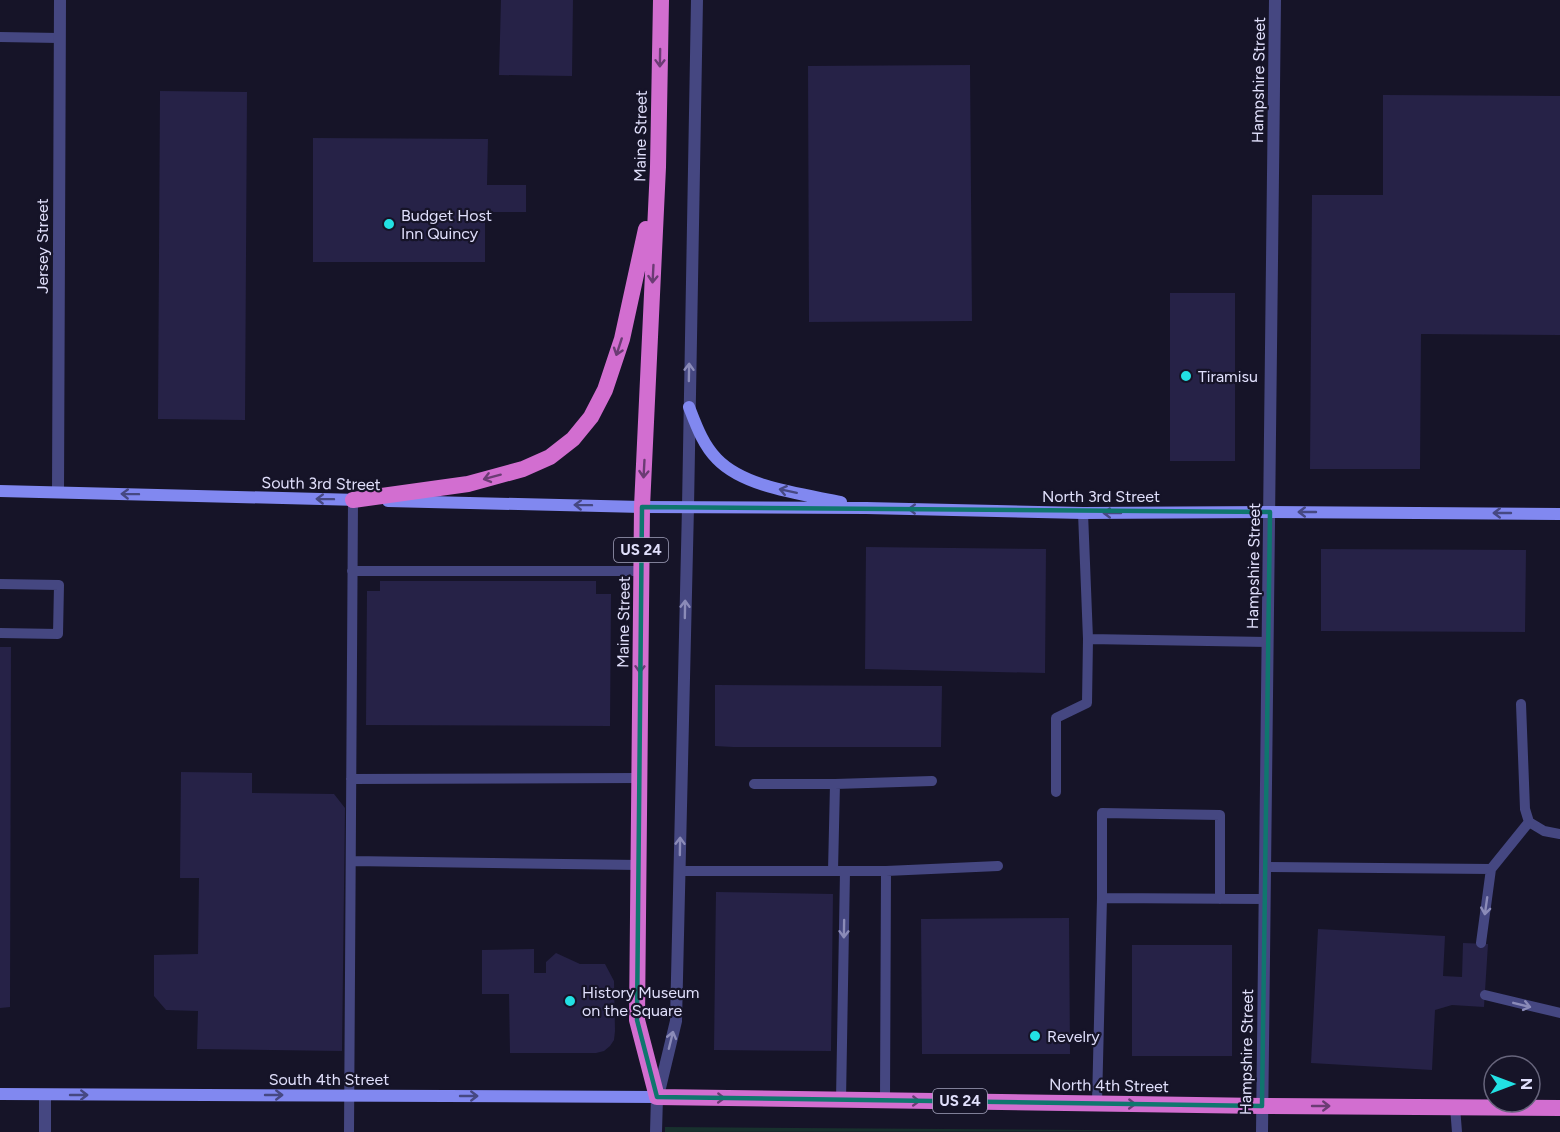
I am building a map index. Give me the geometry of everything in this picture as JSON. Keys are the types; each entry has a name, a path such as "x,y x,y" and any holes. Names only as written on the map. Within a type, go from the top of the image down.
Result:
{"highway":[{"name":"Maine Street","path":"657,1097 637,1020 642,507 658,167 661,0"},
{"path":"353,500 468,484 523,469 550,457 573,440 591,417 605,390 622,339 658,167"},
{"name":"North 4th Street","path":"657,1097 1560,1108"}],"main road":[{"path":"689,407 699,434 717,459 736,474 762,485 866,508"},
{"name":"South 3rd Street","path":"0,491 642,507"},
{"name":"North 3rd Street","path":"642,507 866,508 1083,513 1560,514"},
{"name":"South 4th Street","path":"0,1094 657,1097"}],"street":[{"name":"Jersey Street","path":"58,492 60,0"},
{"name":"Maine Street","path":"656,1132 657,1097 676,1021 697,0"},
{"name":"Hampshire Street","path":"1262,1132 1275,0"},
{"path":"45,1095 45,1132"}],"lane":[{"path":"0,37 59,38"},
{"path":"349,1132 353,500"},
{"path":"1056,792 1056,718 1087,703 1088,639 1083,513"},
{"path":"352,571 641,571"},
{"path":"0,584 59,585 58,634 0,633"},
{"path":"1088,639 1268,642"},
{"path":"1521,704 1525,808 1528,822 1544,831 1560,834"},
{"path":"351,779 639,778"},
{"path":"754,784 932,781"},
{"path":"833,871 835,784"},
{"path":"1097,1103 1102,813 1221,815 1220,899"},
{"path":"1481,943 1491,869 1528,822"},
{"path":"351,861 639,865"},
{"path":"679,870 886,871 998,866"},
{"path":"1265,867 1491,869"},
{"path":"841,1100 845,871"},
{"path":"885,1100 886,871"},
{"path":"1102,898 1265,899"},
{"path":"1485,995 1560,1013"},
{"path":"1455,1107 1456,1132"}],"highlighted area":[{"path":"642,507 1270,512 1262,1106 657,1097 637,1020"}],"green space":[{"path":"665,1127 1234,1131 665,1132"}],"building":[{"path":"501,0 573,0 572,76 499,75"},
{"path":"970,65 972,321 809,322 808,66"},
{"path":"160,91 247,92 245,420 158,419"},
{"path":"1383,95 1560,96 1560,335 1421,334 1420,469 1310,469 1312,195 1383,195"},
{"path":"313,138 488,139 487,185 526,185 526,212 485,212 485,262 313,262"},
{"path":"1170,293 1235,293 1235,461 1170,461"},
{"path":"866,547 1046,549 1045,673 865,669"},
{"path":"1321,549 1526,550 1525,632 1321,631"},
{"path":"380,581 596,581 596,594 611,594 610,726 366,725 367,591 380,591"},
{"path":"0,647 11,647 10,1007 0,1008"},
{"path":"715,685 942,686 941,747 715,746"},
{"path":"181,772 252,773 252,793 334,794 345,808 342,1051 197,1049 198,1011 166,1010 154,996 154,955 198,954 199,878 180,878"},
{"path":"716,892 833,894 831,1051 714,1050"},
{"path":"1069,918 1070,1054 922,1054 921,919"},
{"path":"1318,929 1445,936 1443,976 1462,977 1463,943 1488,944 1484,1007 1452,1005 1435,1010 1432,1070 1311,1063"},
{"path":"1132,945 1232,945 1232,1056 1132,1056"},
{"path":"534,949 534,973 546,973 546,962 556,953 580,964 605,964 614,981 615,1031 614,1040 604,1051 596,1053 510,1053 509,994 482,994 482,950"}],"place":[{"name":"Budget Host Inn Quincy","path":"389,224"},
{"name":"Tiramisu","path":"1186,376"},
{"name":"History Museum on the Square","path":"570,1001"},
{"name":"Revelry","path":"1035,1036"}]}
